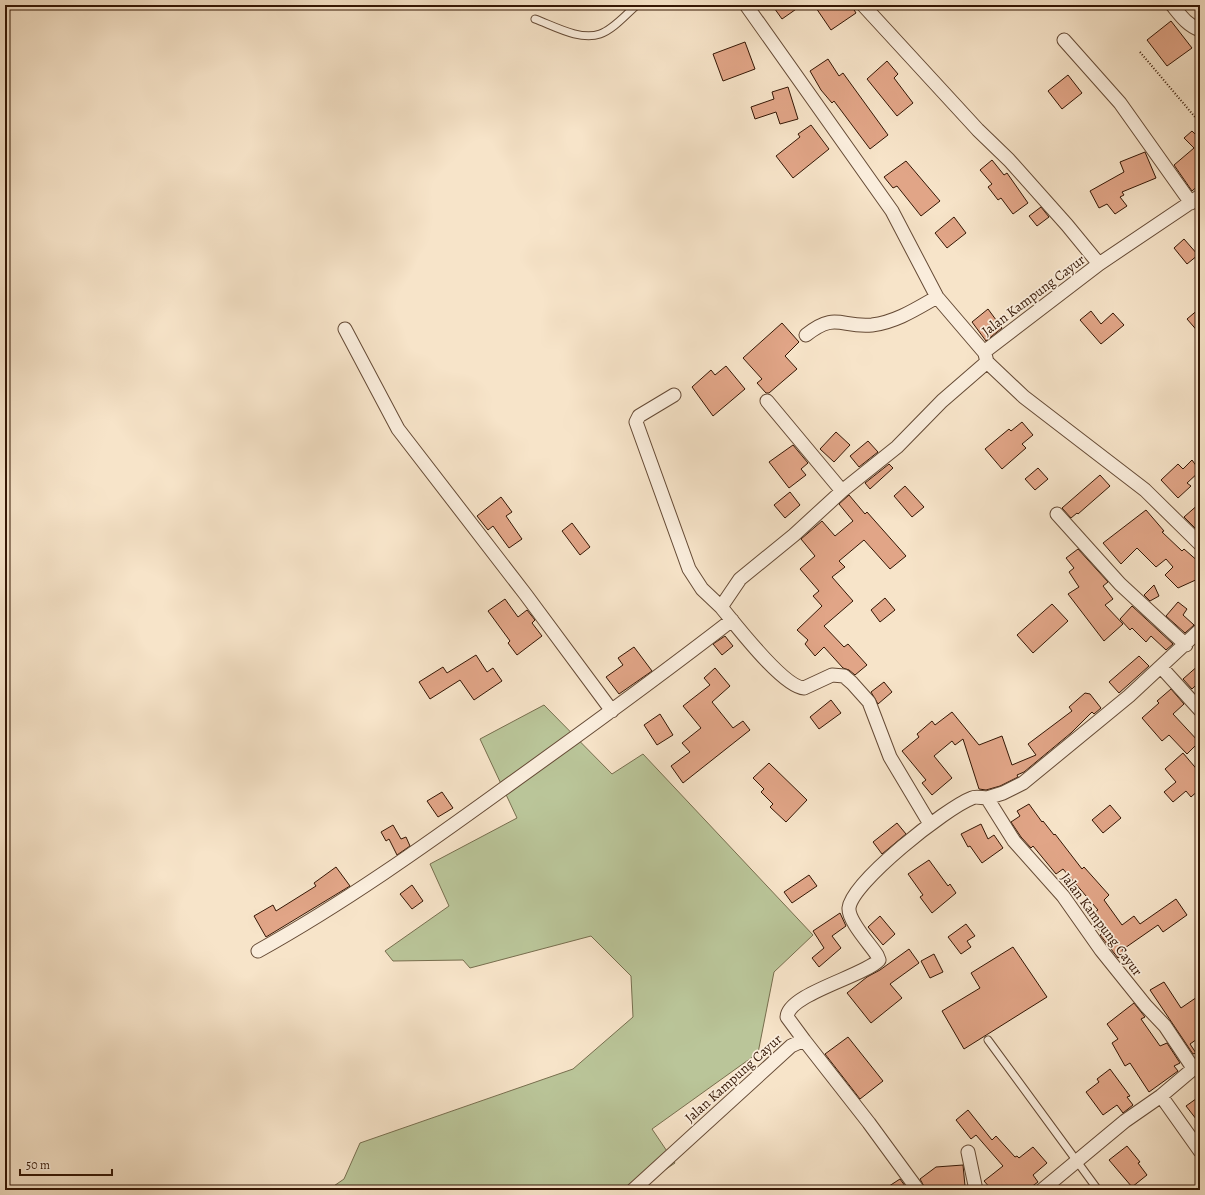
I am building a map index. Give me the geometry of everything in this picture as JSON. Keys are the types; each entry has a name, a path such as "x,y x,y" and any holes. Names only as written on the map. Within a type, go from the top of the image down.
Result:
{"street":[{"name":"Jalan Kampung Cayur","path":"746,5 892,211 936,297 985,357 1099,264 1195,200"},
{"name":"Jalan Kampung Cayur","path":"863,5 978,130 1008,160 1067,225 1099,264"},
{"path":"1172,5 1183,20 1200,30"},
{"path":"1064,40 1120,103 1195,200"},
{"path":"806,335 818,325 827,322 871,325 889,322 911,312 936,297"},
{"path":"345,329 398,429 526,595 612,711"},
{"path":"721,607 740,579 794,535 842,491 897,447 985,357 1024,397 1145,490 1200,544"},
{"path":"674,396 639,416 636,422 689,569 702,589 721,607 779,675 799,688 808,687 832,675 844,676 852,683 869,702 890,757 930,824"},
{"path":"767,401 842,491"},
{"path":"1057,514 1120,584 1186,645"},
{"path":"258,951 342,903 422,848 612,711 732,620"},
{"name":"Jalan Kampung Cayur","path":"633,1190 791,1046 804,1040 787,1017 787,1012 792,1006 822,988 879,960 853,922 849,910 851,900 862,884 880,866 930,824 974,797 986,798 1003,793 1023,783 1129,696 1186,645 1200,630"},
{"path":"1161,667 1200,710"},
{"name":"Jalan Kampung Cayur","path":"986,798 1014,841 1063,896 1106,957 1197,1065 1161,1096 1124,1121 1042,1190"},
{"path":"804,1040 869,1123 918,1190"},
{"path":"1161,1096 1200,1151"},
{"path":"968,1152 976,1190"}],"lane":[{"path":"535,19 584,36 593,35 607,30 637,5"},
{"path":"988,1040 1098,1190"}],"path":[{"path":"1140,52 1200,123"}],"green space":[{"path":"544,705 612,774 643,754 813,935 774,972 758,1053 652,1129 675,1163 635,1190 328,1190 344,1179 360,1143 573,1069 633,1017 631,976 591,936 470,968 463,960 393,961 385,951 449,906 430,864 517,818 480,739"}],"building":[{"path":"772,5 802,5 782,19"},
{"path":"814,5 851,5 856,13 831,30"},
{"path":"1171,21 1192,48 1167,66 1147,40"},
{"path":"745,42 755,69 723,81 713,54"},
{"path":"828,59 839,76 843,73 888,135 870,149 834,101 832,103 821,90 810,71"},
{"path":"887,61 898,74 894,78 913,103 897,116 867,79"},
{"path":"1068,75 1082,93 1062,109 1048,91"},
{"path":"788,87 798,119 780,124 776,112 755,119 751,107 774,99 772,92"},
{"path":"811,125 829,149 793,178 776,156 800,137 798,134"},
{"path":"1192,131 1200,139 1200,184 1192,191 1174,165 1194,148 1184,138"},
{"path":"1145,152 1156,178 1122,192 1124,195 1120,197 1127,206 1115,214 1107,204 1099,208 1090,191 1124,172 1120,162"},
{"path":"992,160 1004,175 1007,173 1028,203 1013,214 1001,198 998,200 988,187 992,184 980,170"},
{"path":"906,161 940,201 921,216 897,186 893,188 884,177"},
{"path":"1041,207 1049,217 1037,226 1029,216"},
{"path":"954,217 966,233 947,248 935,233"},
{"path":"1184,239 1198,255 1187,264 1174,248"},
{"path":"1200,308 1200,334 1187,319"},
{"path":"988,309 1002,328 986,341 972,322"},
{"path":"1091,311 1101,324 1113,313 1124,325 1101,344 1080,320"},
{"path":"782,323 799,342 785,356 797,369 769,393 766,393 757,383 762,379 743,358"},
{"path":"726,366 745,389 713,416 692,387 711,370 715,375"},
{"path":"1022,422 1033,435 1022,444 1026,448 1002,469 985,449 1009,429 1011,431"},
{"path":"836,432 850,445 834,462 820,449"},
{"path":"868,441 878,452 859,467 850,456"},
{"path":"793,445 808,463 801,469 806,475 789,488 769,462"},
{"path":"1192,460 1200,471 1187,483 1191,486 1178,498 1161,480 1178,464 1183,469"},
{"path":"889,464 893,468 870,489 865,483"},
{"path":"1038,468 1048,479 1035,490 1025,479"},
{"path":"1100,475 1110,486 1078,514 1077,513 1071,518 1062,508"},
{"path":"905,486 924,507 912,517 894,496"},
{"path":"790,492 800,505 785,518 774,505"},
{"path":"849,495 865,514 867,512 906,556 890,569 864,540 839,561 845,567 832,577 853,601 824,626 844,647 848,644 867,665 855,675 849,670 843,668 824,647 815,656 805,644 808,640 797,630 822,606 813,596 819,591 800,569 815,556 801,539 822,521 835,536 853,521 839,504"},
{"path":"501,497 512,512 506,516 522,539 509,548 493,526 488,530 477,516"},
{"path":"1200,503 1200,533 1184,517"},
{"path":"1146,510 1164,531 1162,532 1182,551 1184,549 1200,563 1200,578 1178,588 1165,575 1173,567 1166,559 1156,567 1137,548 1121,564 1103,543"},
{"path":"572,523 590,547 580,555 562,531"},
{"path":"1078,549 1108,582 1103,586 1113,599 1105,605 1123,624 1104,641 1068,594 1079,587 1069,572 1074,568 1066,558"},
{"path":"1154,585 1159,596 1150,601 1144,595"},
{"path":"885,598 895,610 880,622 871,610"},
{"path":"505,599 518,617 527,610 535,620 532,623 542,636 517,655 508,643 510,641 488,611"},
{"path":"1178,602 1187,609 1183,615 1194,625 1185,633 1166,616"},
{"path":"1052,604 1068,621 1033,653 1017,635"},
{"path":"1132,606 1173,644 1166,650 1151,636 1146,642 1132,628 1130,630 1120,619"},
{"path":"725,636 733,646 722,655 713,644"},
{"path":"634,647 652,671 619,694 606,677 623,665 618,658"},
{"path":"476,655 487,672 493,668 502,681 474,700 460,680 430,699 419,682 443,667 447,673"},
{"path":"1139,656 1149,666 1119,693 1109,682"},
{"path":"1200,664 1200,681 1192,689 1183,679"},
{"path":"715,668 730,686 712,702 733,728 743,721 750,730 683,783 671,766 690,752 682,743 701,728 683,706 710,685 704,678"},
{"path":"884,682 892,692 878,704 871,692"},
{"path":"1171,689 1184,704 1173,714 1199,742 1187,754 1169,735 1162,741 1142,718 1159,703 1157,701"},
{"path":"1085,693 1090,694 1101,708 1094,714 1092,712 1071,733 1024,772 1017,775 1018,777 1000,786 986,790 979,789 963,739 955,745 952,741 934,756 952,778 932,795 922,783 926,780 902,751 919,737 917,734 932,721 935,725 952,712 979,745 1002,736 1012,765 1036,755 1028,744 1072,711 1069,707"},
{"path":"831,700 841,713 819,729 810,717"},
{"path":"660,714 673,735 657,745 644,725"},
{"path":"1183,753 1200,773 1200,789 1191,797 1186,791 1173,802 1164,792 1176,782 1165,769"},
{"path":"769,763 807,800 786,822 770,807 773,804 761,792 764,789 753,778"},
{"path":"442,792 453,808 438,817 427,801"},
{"path":"1029,804 1042,822 1043,821 1054,835 1055,834 1082,869 1084,867 1109,895 1104,900 1122,925 1134,916 1140,924 1176,899 1187,915 1163,932 1158,925 1122,950 1124,954 1118,958 1100,935 1102,934 1089,916 1098,910 1063,869 1056,874 1033,846 1031,848 1021,837 1011,822 1020,816 1017,811"},
{"path":"1110,805 1121,818 1103,833 1092,820"},
{"path":"897,823 906,834 882,854 873,842"},
{"path":"981,824 988,839 994,835 1003,848 982,863 970,846 968,847 961,834"},
{"path":"393,825 401,839 406,837 410,846 397,855 389,839 386,841 381,832"},
{"path":"929,860 948,886 950,884 956,893 932,913 920,897 923,895 908,874"},
{"path":"336,867 350,886 266,937 254,916 273,905 276,911 316,886 314,883"},
{"path":"809,875 817,886 792,903 784,892"},
{"path":"412,885 423,901 412,909 400,894"},
{"path":"840,913 846,926 832,936 841,948 819,967 812,958 824,948 813,931"},
{"path":"880,916 895,934 883,945 868,927"},
{"path":"966,924 975,936 967,941 971,947 961,954 948,937"},
{"path":"1013,947 1047,997 964,1049 942,1011 980,988 971,973"},
{"path":"909,949 919,963 890,984 902,998 871,1023 847,993 867,977 880,970"},
{"path":"934,954 943,972 930,978 921,961"},
{"path":"1164,982 1181,1008 1200,995 1200,1037 1190,1044 1196,1053 1193,1054 1150,990"},
{"path":"1134,1003 1145,1017 1141,1019 1160,1046 1167,1043 1180,1063 1174,1066 1178,1071 1149,1092 1130,1063 1125,1066 1112,1043 1118,1039 1107,1024"},
{"path":"848,1037 883,1081 860,1099 825,1054"},
{"path":"1110,1069 1130,1096 1127,1097 1133,1105 1123,1113 1117,1105 1103,1115 1086,1092 1099,1082 1097,1079"},
{"path":"1200,1096 1200,1124 1186,1106"},
{"path":"968,1110 992,1140 996,1136 1015,1157 1017,1156 1019,1158 1033,1147 1047,1163 1033,1175 1038,1182 1027,1190 992,1190 984,1181 1003,1166 976,1135 971,1139 956,1120"},
{"path":"1127,1146 1140,1162 1138,1163 1147,1175 1132,1187 1109,1160"},
{"path":"963,1165 965,1186 940,1187 942,1190 926,1190 920,1179 936,1167"},
{"path":"900,1179 908,1190 883,1190"}]}
